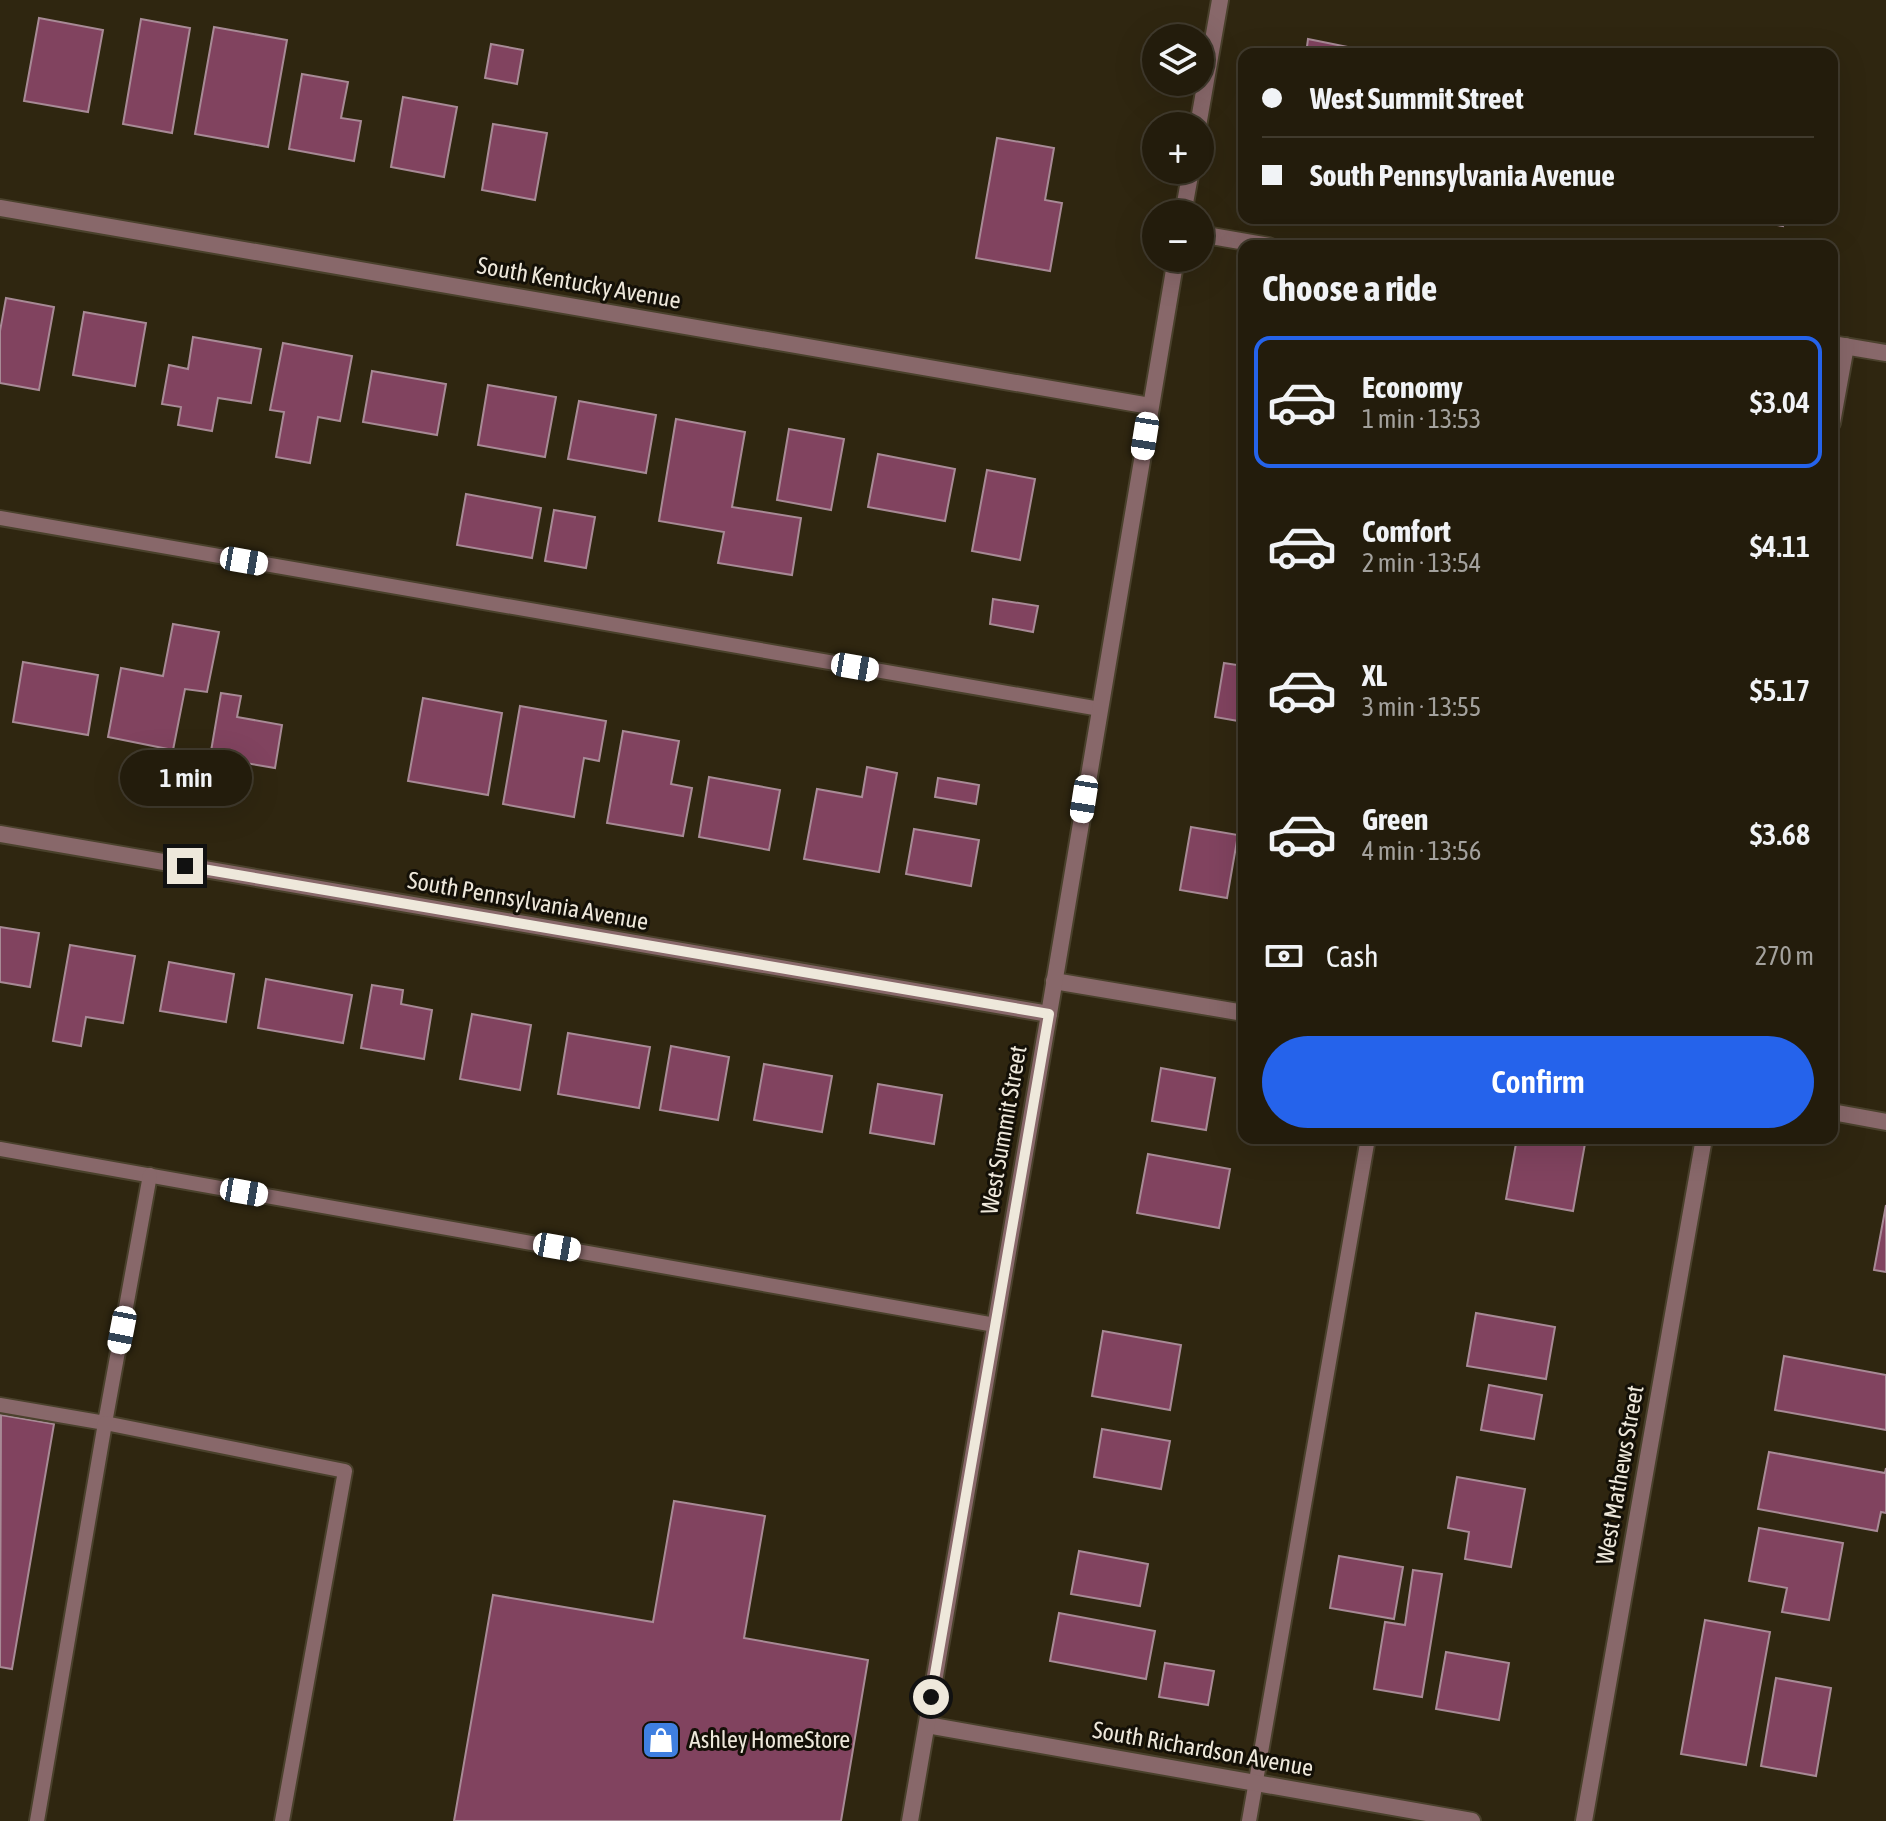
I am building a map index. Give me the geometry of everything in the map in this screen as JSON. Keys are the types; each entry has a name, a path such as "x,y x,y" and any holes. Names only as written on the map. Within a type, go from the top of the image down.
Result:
{"street":[{"path":"1200,112 1220,0"},
{"name":"South Kentucky Avenue","path":"0,208 1150,406"},
{"path":"1214,236 1238,241"},
{"name":"West Summit Street","path":"910,1821 1174,272"},
{"path":"1839,345 1886,353"},
{"name":"South Pennsylvania Avenue","path":"0,834 1049,1014"},
{"path":"1054,981 1238,1012"},
{"path":"1838,1113 1886,1122"},
{"name":"West Mathews Street","path":"1584,1821 1703,1144"},
{"name":"South Richardson Avenue","path":"927,1725 1472,1821"}],"lane":[{"path":"0,518 1100,709"},
{"path":"1249,1821 1367,1144"},
{"path":"0,1149 995,1325"},
{"path":"37,1821 150,1175"},
{"path":"0,1405 345,1471 282,1821"}],"building":[{"path":"39,18 103,30 88,112 24,101"},
{"path":"141,19 190,28 172,133 123,124"},
{"path":"214,27 287,40 268,147 195,134"},
{"path":"1308,39 1353,48 1307,48"},
{"path":"491,44 523,50 517,84 485,78"},
{"path":"302,74 348,82 341,118 361,121 354,161 289,149"},
{"path":"403,97 457,107 444,177 391,167"},
{"path":"493,124 547,133 535,200 482,190"},
{"path":"997,138 1054,148 1045,200 1062,203 1050,271 976,258"},
{"path":"6,298 54,307 39,390 0,383 0,331"},
{"path":"84,312 146,323 135,386 73,375"},
{"path":"193,337 261,349 251,403 218,398 212,431 178,425 181,407 162,404 169,365 188,369"},
{"path":"283,343 352,356 340,421 318,417 310,463 276,457 284,412 270,410"},
{"path":"372,371 446,384 437,435 363,422"},
{"path":"488,385 556,397 545,457 478,445"},
{"path":"579,401 656,415 646,473 568,459"},
{"path":"676,419 745,432 732,507 801,518 792,575 718,563 724,532 659,521"},
{"path":"789,429 844,439 831,510 777,500"},
{"path":"878,454 955,469 945,521 868,507"},
{"path":"987,470 1035,479 1020,560 972,551"},
{"path":"466,494 541,508 532,558 457,545"},
{"path":"554,510 595,517 586,568 545,561"},
{"path":"993,599 1038,606 1033,632 990,624"},
{"path":"173,624 219,632 207,692 185,689 173,750 108,737 121,668 163,676"},
{"path":"23,662 98,675 88,735 13,722"},
{"path":"1224,663 1238,665 1238,721 1215,717"},
{"path":"221,693 241,696 237,717 282,725 275,768 210,757"},
{"path":"423,698 502,713 488,795 408,781"},
{"path":"520,706 606,721 599,761 584,758 574,817 503,804"},
{"path":"623,731 679,741 671,784 692,788 683,836 607,823"},
{"path":"867,767 897,773 879,872 804,859 817,789 862,797"},
{"path":"709,777 780,790 769,850 699,837"},
{"path":"938,778 979,785 976,804 935,797"},
{"path":"1191,827 1238,835 1227,898 1180,890"},
{"path":"914,829 979,840 971,886 906,874"},
{"path":"0,927 39,933 30,987 0,982"},
{"path":"70,945 135,956 123,1023 86,1017 81,1046 53,1041"},
{"path":"169,962 234,974 226,1022 160,1011"},
{"path":"266,979 352,995 343,1043 258,1028"},
{"path":"372,985 403,990 401,1004 432,1010 424,1059 361,1048"},
{"path":"472,1014 531,1025 520,1090 460,1079"},
{"path":"568,1033 650,1047 639,1108 558,1094"},
{"path":"671,1046 729,1057 718,1120 660,1110"},
{"path":"764,1064 832,1076 822,1132 754,1120"},
{"path":"1161,1068 1215,1078 1206,1130 1152,1121"},
{"path":"878,1084 942,1095 934,1144 870,1133"},
{"path":"1516,1144 1585,1144 1573,1211 1506,1199"},
{"path":"1148,1154 1230,1169 1219,1228 1137,1213"},
{"path":"1886,1205 1886,1272 1874,1270"},
{"path":"1476,1313 1555,1327 1546,1379 1467,1366"},
{"path":"1103,1331 1181,1345 1170,1410 1092,1396"},
{"path":"1784,1356 1886,1375 1886,1430 1775,1410"},
{"path":"1489,1385 1542,1395 1534,1439 1481,1430"},
{"path":"1,1415 54,1424 12,1669 0,1667"},
{"path":"1102,1429 1170,1441 1161,1489 1094,1477"},
{"path":"1769,1452 1885,1473 1886,1468 1886,1513 1881,1512 1877,1531 1758,1509"},
{"path":"1457,1477 1525,1489 1511,1567 1465,1559 1469,1532 1448,1528"},
{"name":"Ashley HomeStore","path":"674,1501 765,1516 744,1638 868,1660 841,1821 454,1821 493,1595 653,1622"},
{"path":"1759,1528 1843,1543 1829,1620 1782,1612 1787,1588 1749,1581"},
{"path":"1079,1551 1148,1564 1140,1606 1071,1594"},
{"path":"1339,1556 1403,1567 1394,1619 1330,1608"},
{"path":"1413,1570 1442,1574 1422,1697 1374,1689 1385,1622 1405,1625"},
{"path":"1059,1613 1155,1631 1146,1679 1050,1661"},
{"path":"1705,1620 1770,1632 1746,1765 1681,1754"},
{"path":"1446,1652 1509,1663 1499,1720 1436,1709"},
{"path":"1165,1663 1214,1671 1208,1705 1159,1697"},
{"path":"1776,1678 1831,1688 1816,1776 1761,1766"}],"place":[{"name":"Ashley HomeStore","path":"661,1740"}],"route":[{"path":"185,866 1049,1014 931,1697"}]}
